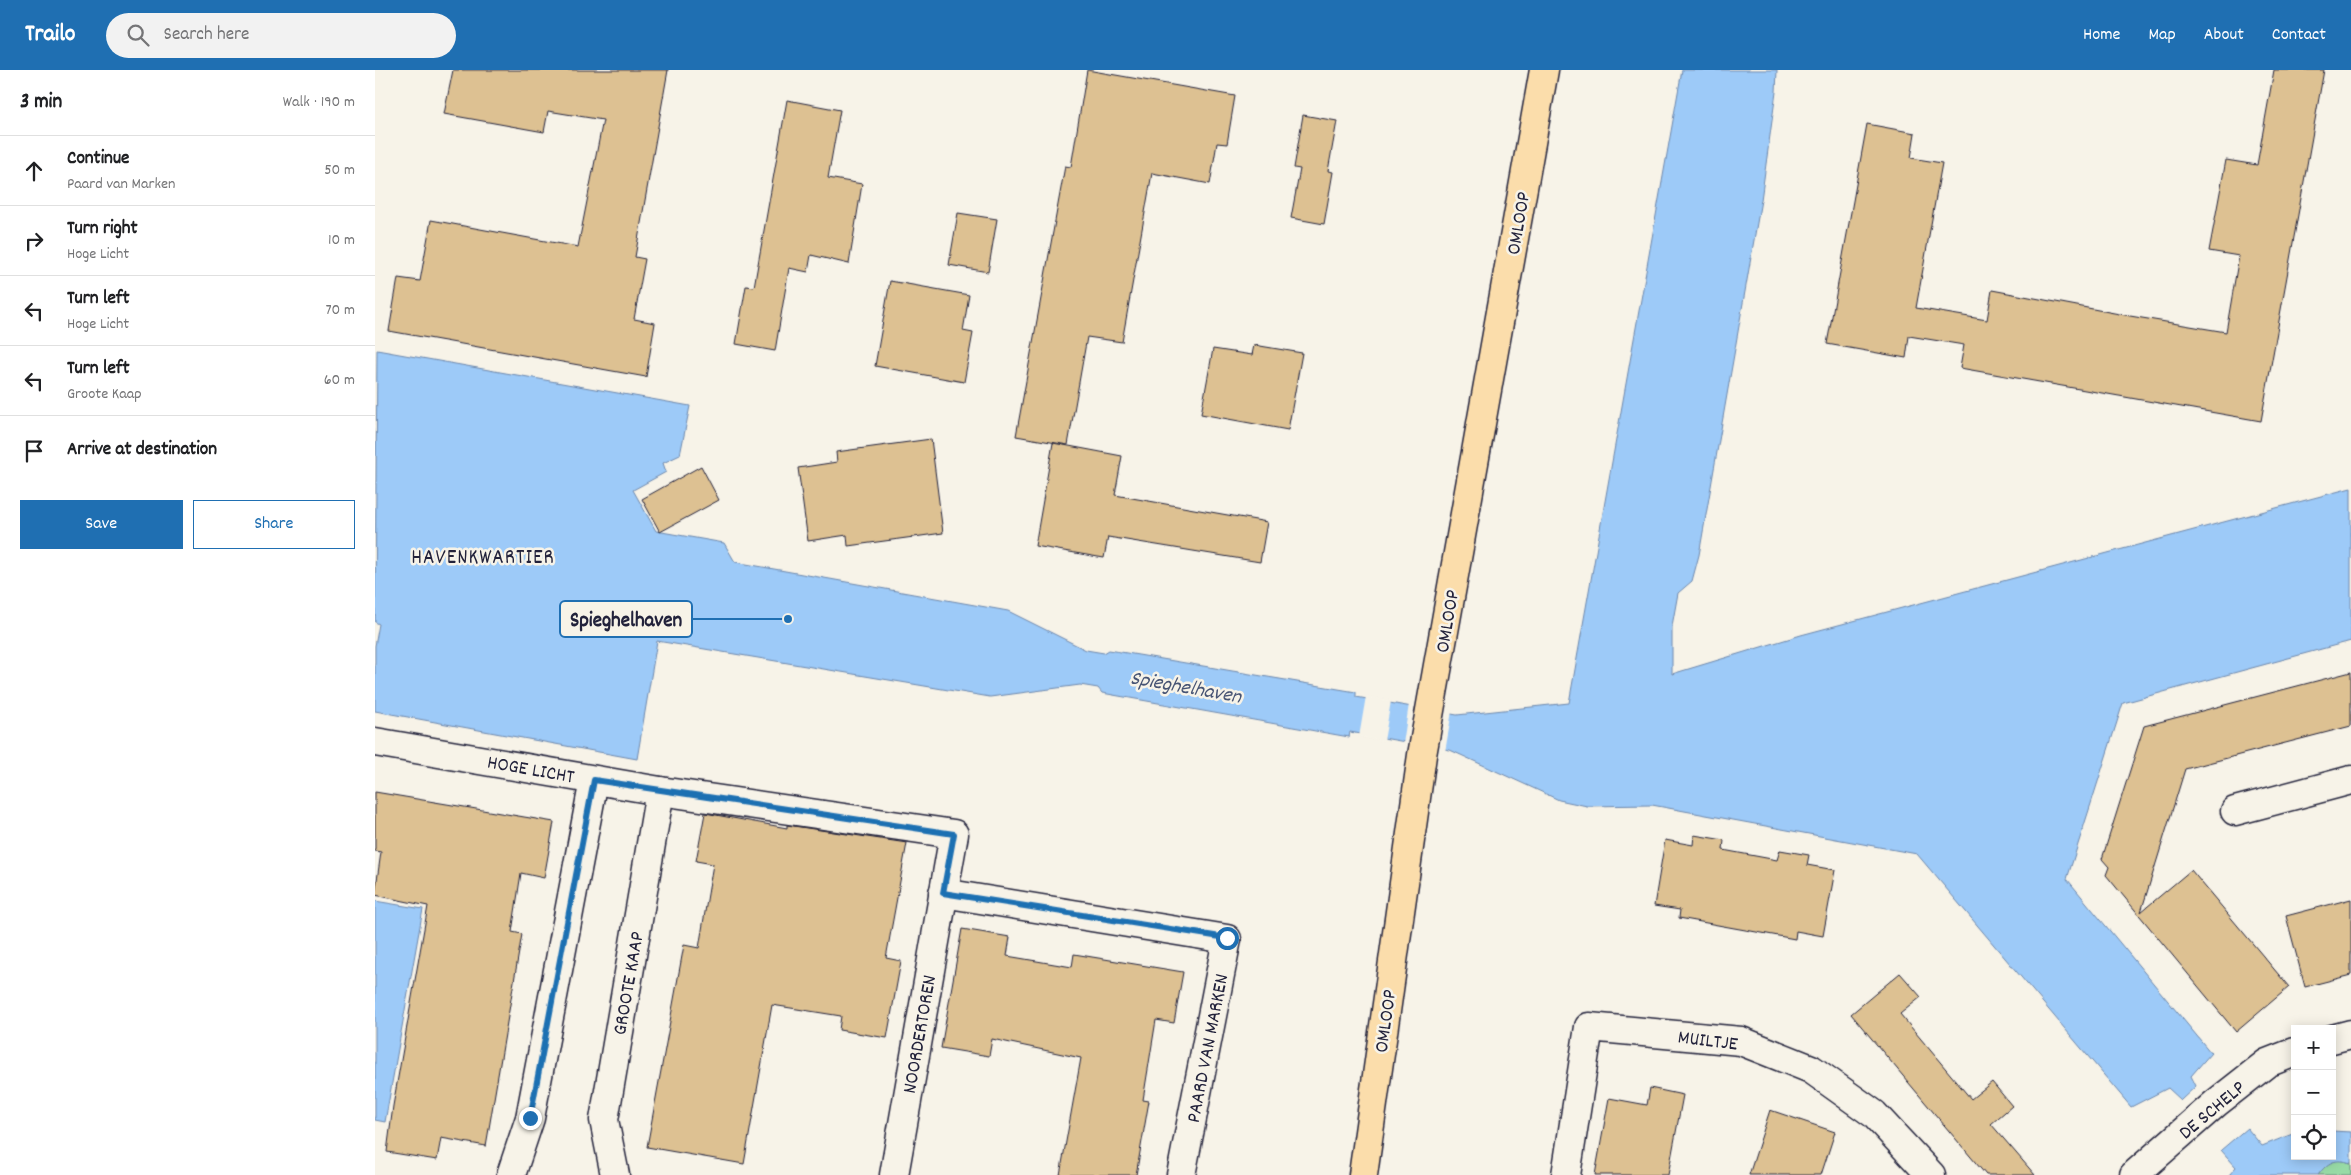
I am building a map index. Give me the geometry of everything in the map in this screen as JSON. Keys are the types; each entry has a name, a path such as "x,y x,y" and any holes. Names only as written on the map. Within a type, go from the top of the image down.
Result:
{"main road":[{"name":"OMLOOP","path":"1363,1175 1422,755 1544,70"}],"street":[{"name":"HOGE LICHT","path":"375,742 660,791 954,834 943,893"},
{"path":"511,1175 530,1118 594,780"},
{"path":"2235,811 2351,780"},
{"name":"GROOTE KAAP","path":"615,1175 604,1120 660,791"},
{"name":"NOORDERTOREN","path":"894,1175 943,893"},
{"name":"PAARD VAN MARKEN","path":"943,893 1227,938 1181,1175"},
{"name":"MUILTJE","path":"1566,1175 1589,1027 1741,1041 1811,1069 1874,1114 1931,1175"},
{"path":"2336,1038 2351,1034"},
{"name":"DE SCHELP","path":"2134,1175 2216,1103 2267,1063 2291,1054"}],"green space":[{"path":"2338,1160 2351,1163 2351,1175 2318,1175 2326,1164"}],"water":[{"path":"1682,70 1777,70 1776,92 1761,200 1699,555 1692,581 1678,593 1672,626 1672,674 1801,635 2351,488 2351,641 2123,703 2067,879 2211,1053 2191,1076 2196,1086 2181,1100 2168,1088 2131,1107 1917,854 1652,805 1587,806 1559,800 1450,750 1350,732 1349,737 1102,693 1098,688 1080,685 990,697 657,641 637,759 375,711 375,646 379,624 375,622 377,350 690,406 680,455 663,463 666,472 633,490 656,531 724,543 735,562 1008,611 1086,650 1104,653 1109,650 1356,692 1356,697 1457,715 1569,703"},
{"path":"375,901 423,909 385,1122 375,1120"},
{"path":"2247,1128 2262,1146 2291,1135 2291,1160 2336,1160 2336,1131 2351,1132 2351,1163 2332,1162 2318,1175 2229,1175 2236,1167 2221,1150"}],"pier":[{"path":"1366,696 1391,701 1384,741 1359,737"},
{"path":"1409,704 1452,711 1445,752 1403,744"}],"building":[{"path":"453,70 668,70 635,257 645,259 634,319 655,323 646,377 389,331 398,278 420,281 431,220 578,247 603,120 548,111 544,132 444,114"},
{"path":"1087,70 1235,96 1227,144 1217,143 1210,184 1152,173 1122,342 1087,337 1068,445 1016,436 1065,166 1071,167"},
{"path":"2274,70 2324,70 2261,421 1960,368 1964,345 1909,336 1906,358 1827,344 1867,124 1915,133 1911,158 1942,163 1916,308 1987,320 1992,290 2226,332 2239,256 2209,251 2226,160 2257,165"},
{"path":"787,100 840,110 828,178 862,184 849,264 811,255 808,272 789,268 775,351 736,344 746,286 754,287"},
{"path":"1303,115 1337,121 1328,171 1333,172 1324,224 1291,218 1300,169 1294,168"},
{"path":"958,213 997,219 988,272 949,265"},
{"path":"890,281 969,295 963,331 973,333 964,382 875,366"},
{"path":"1254,345 1302,353 1288,430 1201,414 1213,349 1252,355"},
{"path":"931,439 943,533 848,546 847,535 808,541 798,468 837,462 836,452"},
{"path":"1053,443 1122,456 1115,495 1267,522 1260,562 1108,537 1104,558 1035,546"},
{"path":"701,466 719,500 660,532 642,499"},
{"path":"2351,672 2351,726 2185,769 2141,912 2191,870 2289,987 2236,1032 2106,875 2109,867 2102,859 2144,726"},
{"path":"375,792 554,822 544,878 521,873 512,932 522,934 486,1146 441,1138 437,1160 387,1152 393,1106 428,906 375,895 381,852 375,851"},
{"path":"705,813 787,828 787,825 907,843 886,958 901,961 887,1038 839,1030 841,1016 772,1005 744,1164 647,1147 684,945 699,948 713,864 696,861"},
{"path":"1694,835 1724,840 1723,850 1777,860 1780,850 1809,855 1807,865 1835,870 1823,936 1796,931 1795,939 1679,918 1680,910 1654,906 1665,840 1693,845"},
{"path":"2351,899 2351,975 2305,987 2286,916"},
{"path":"962,929 1010,937 1007,956 1072,967 1074,954 1183,972 1174,1023 1156,1020 1143,1100 1149,1101 1136,1175 1060,1175 1081,1058 992,1039 989,1056 941,1048"},
{"path":"1900,973 1921,997 1900,1014 1971,1099 1992,1082 2012,1106 1991,1124 2035,1175 1986,1175 1851,1014"},
{"path":"1650,1088 1683,1095 1668,1175 1595,1175 1609,1098 1647,1105"},
{"path":"1770,1110 1835,1132 1821,1175 1749,1175"}],"place":[{"name":"Spieghelhaven","path":"788,619"}],"district":[{"name":"HAVENKWARTIER","path":"483,556"}],"route":[{"path":"530,1118 594,780 954,834 943,893 1227,938"}]}
